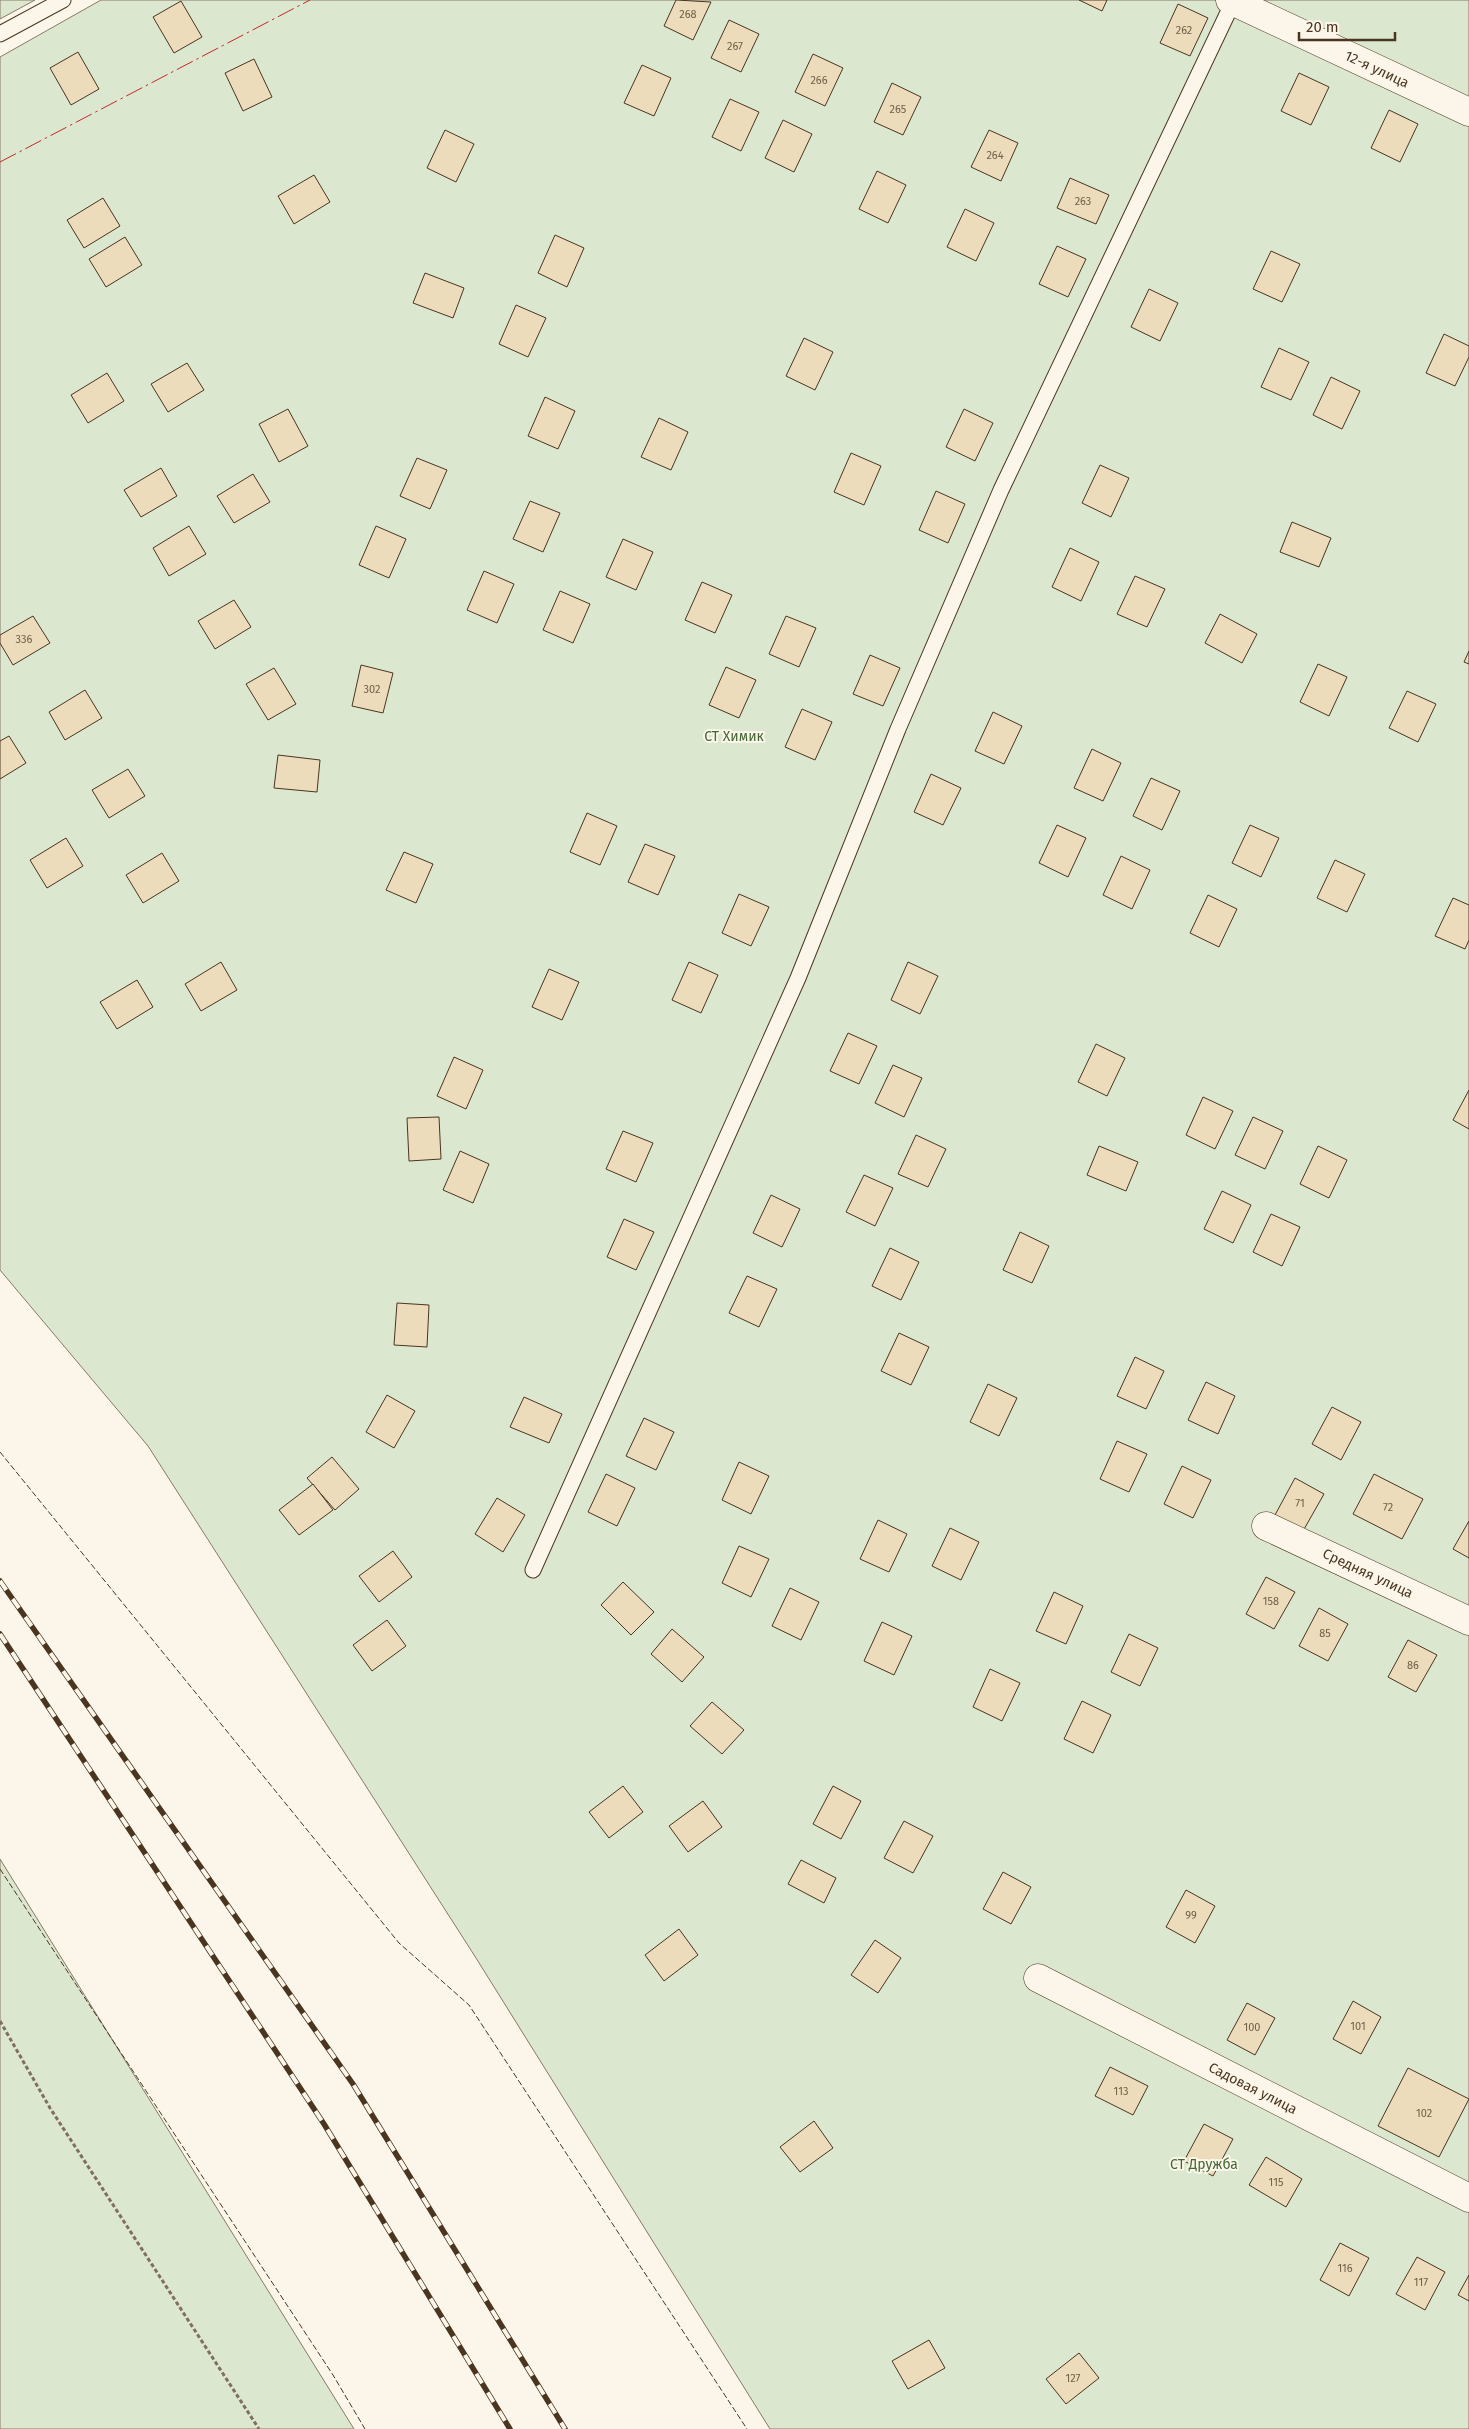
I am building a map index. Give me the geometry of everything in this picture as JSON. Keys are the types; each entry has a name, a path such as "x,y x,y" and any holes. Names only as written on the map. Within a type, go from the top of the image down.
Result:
{"street":[{"name":"12-я улица","path":"1232,1 1469,112"},
{"name":"Средняя улица","path":"1266,1526 1469,1621"},
{"name":"Садовая улица","path":"1038,1978 1469,2198"}],"lane":[{"path":"0,34 63,0"},
{"path":"532,1570 798,978 898,729 1001,490 1232,1"}],"path":[{"path":"0,2021 50,2108 259,2429"}],"green space":[{"path":"0,0 35,0 0,19"},
{"name":"СТ Химик","path":"101,0 1469,0 1469,2429 770,2429 476,1958 148,1446 0,1270 0,57"},
{"path":"0,1859 354,2429 0,2429"}],"building":[{"path":"676,0 711,2 693,40 664,26"},
{"path":"1079,0 1107,0 1102,11"},
{"path":"181,1 202,37 174,53 153,17"},
{"path":"1178,4 1208,18 1190,56 1160,43"},
{"path":"729,20 759,34 741,72 711,58"},
{"path":"78,52 99,89 71,105 50,68"},
{"path":"813,54 843,68 825,106 795,92"},
{"path":"254,59 272,97 243,111 225,73"},
{"path":"642,65 671,78 654,116 624,103"},
{"path":"1299,73 1329,87 1311,125 1281,111"},
{"path":"892,83 921,97 903,135 874,122"},
{"path":"730,99 759,112 741,151 712,137"},
{"path":"1389,110 1418,124 1400,162 1371,148"},
{"path":"783,120 812,134 794,172 765,158"},
{"path":"445,130 474,144 456,182 427,168"},
{"path":"989,130 1018,143 1001,181 971,167"},
{"path":"877,171 906,185 888,223 859,209"},
{"path":"314,175 330,202 294,224 278,196"},
{"path":"1070,178 1109,195 1096,224 1057,208"},
{"path":"103,198 120,226 84,248 67,220"},
{"path":"965,209 994,223 976,261 947,247"},
{"path":"555,235 584,248 567,287 538,273"},
{"path":"125,237 142,265 106,287 89,259"},
{"path":"1057,246 1086,259 1068,297 1039,284"},
{"path":"1271,251 1300,264 1282,302 1253,289"},
{"path":"425,273 464,288 453,318 413,303"},
{"path":"1149,289 1178,303 1160,341 1131,327"},
{"path":"516,305 546,318 528,357 499,344"},
{"path":"1444,334 1469,346 1469,357 1455,386 1426,373"},
{"path":"804,338 833,352 815,390 786,376"},
{"path":"1279,348 1309,362 1291,400 1261,387"},
{"path":"187,363 204,390 168,412 151,384"},
{"path":"107,373 124,401 88,423 71,395"},
{"path":"1331,377 1360,391 1342,429 1313,415"},
{"path":"545,397 575,411 558,449 528,436"},
{"path":"288,409 308,446 279,462 259,424"},
{"path":"964,409 993,423 975,461 946,447"},
{"path":"659,418 688,432 671,470 641,457"},
{"path":"851,453 881,466 864,505 834,492"},
{"path":"417,458 447,470 430,509 400,496"},
{"path":"1100,465 1129,478 1111,517 1082,503"},
{"path":"161,468 177,496 141,517 124,490"},
{"path":"253,474 270,502 234,523 217,496"},
{"path":"936,491 965,504 948,543 919,530"},
{"path":"530,501 560,513 543,552 513,539"},
{"path":"1292,522 1331,538 1319,567 1280,552"},
{"path":"189,526 206,554 169,576 153,548"},
{"path":"376,526 406,539 389,578 359,565"},
{"path":"623,539 653,552 636,590 606,577"},
{"path":"1070,548 1099,562 1081,601 1052,587"},
{"path":"484,571 514,584 497,623 467,610"},
{"path":"1135,576 1165,589 1147,627 1117,614"},
{"path":"702,582 732,595 715,633 685,620"},
{"path":"560,591 590,604 573,643 543,630"},
{"path":"234,600 251,627 215,649 198,621"},
{"path":"1220,614 1257,634 1242,663 1205,643"},
{"path":"33,616 50,643 13,665 0,643 0,635"},
{"path":"786,616 816,628 799,667 769,654"},
{"path":"1469,651 1469,664 1464,662"},
{"path":"870,655 900,668 883,706 853,694"},
{"path":"1318,664 1347,677 1329,716 1300,702"},
{"path":"361,665 393,673 383,713 352,706"},
{"path":"726,667 756,680 739,718 709,705"},
{"path":"274,668 296,704 268,720 246,684"},
{"path":"85,690 102,718 65,740 49,712"},
{"path":"1407,691 1436,704 1418,742 1389,728"},
{"path":"802,709 832,722 815,760 785,747"},
{"path":"993,712 1022,726 1004,764 975,751"},
{"path":"9,736 26,763 0,779 0,741"},
{"path":"1092,749 1121,763 1103,801 1074,788"},
{"path":"278,755 320,760 317,792 274,788"},
{"path":"128,769 145,796 109,818 92,790"},
{"path":"931,774 961,788 943,825 914,812"},
{"path":"1151,778 1180,791 1162,830 1133,816"},
{"path":"587,813 617,826 600,865 570,852"},
{"path":"1057,825 1086,838 1068,877 1039,863"},
{"path":"1250,825 1279,838 1261,877 1232,863"},
{"path":"66,838 83,866 47,888 30,860"},
{"path":"645,844 675,856 658,895 628,882"},
{"path":"404,852 433,864 416,903 386,890"},
{"path":"162,853 179,881 143,903 126,875"},
{"path":"1121,856 1150,870 1132,909 1103,895"},
{"path":"1335,860 1365,874 1347,912 1317,898"},
{"path":"739,894 769,907 751,946 722,933"},
{"path":"1208,895 1237,909 1219,947 1190,933"},
{"path":"1453,898 1469,905 1469,940 1465,949 1435,936"},
{"path":"221,962 237,990 201,1011 185,984"},
{"path":"689,962 718,975 701,1013 672,1000"},
{"path":"908,962 938,976 920,1014 891,1000"},
{"path":"549,969 579,982 562,1020 532,1007"},
{"path":"137,980 153,1007 117,1029 100,1002"},
{"path":"848,1033 877,1046 859,1084 830,1071"},
{"path":"1096,1044 1125,1058 1107,1096 1078,1082"},
{"path":"454,1057 483,1070 466,1109 437,1096"},
{"path":"893,1065 922,1078 904,1117 875,1103"},
{"path":"1469,1090 1469,1129 1453,1120"},
{"path":"1203,1097 1233,1111 1215,1149 1186,1135"},
{"path":"439,1117 441,1159 409,1161 407,1118"},
{"path":"1253,1117 1283,1131 1265,1169 1235,1155"},
{"path":"623,1131 653,1143 636,1182 606,1169"},
{"path":"916,1135 946,1149 928,1187 898,1174"},
{"path":"1099,1146 1138,1162 1126,1191 1087,1175"},
{"path":"1318,1146 1347,1160 1329,1198 1300,1184"},
{"path":"460,1151 489,1164 473,1203 443,1190"},
{"path":"864,1175 893,1188 875,1226 846,1212"},
{"path":"1222,1191 1251,1205 1233,1243 1204,1229"},
{"path":"771,1195 800,1209 782,1247 753,1233"},
{"path":"1271,1214 1300,1227 1282,1266 1253,1252"},
{"path":"624,1219 654,1232 636,1270 607,1257"},
{"path":"1020,1232 1049,1246 1032,1283 1003,1270"},
{"path":"890,1248 919,1262 901,1300 872,1286"},
{"path":"747,1276 777,1289 759,1327 729,1313"},
{"path":"397,1303 429,1305 427,1347 394,1345"},
{"path":"899,1333 929,1347 911,1385 881,1371"},
{"path":"1135,1357 1164,1371 1146,1409 1117,1396"},
{"path":"1206,1382 1235,1396 1218,1434 1188,1420"},
{"path":"988,1384 1017,1398 999,1436 970,1422"},
{"path":"387,1395 415,1411 394,1448 366,1432"},
{"path":"524,1397 562,1414 549,1443 510,1427"},
{"path":"1332,1407 1361,1422 1341,1460 1312,1444"},
{"path":"644,1418 674,1432 656,1470 626,1456"},
{"path":"1117,1441 1147,1454 1129,1492 1100,1479"},
{"path":"332,1457 359,1489 335,1510 307,1478"},
{"path":"739,1462 769,1476 751,1514 722,1500"},
{"path":"1182,1466 1211,1480 1193,1518 1164,1504"},
{"path":"606,1474 635,1488 617,1526 588,1512"},
{"path":"1374,1474 1423,1499 1402,1539 1353,1514"},
{"path":"1295,1478 1324,1494 1303,1531 1275,1515"},
{"path":"313,1484 333,1510 299,1535 279,1510"},
{"path":"497,1498 525,1515 503,1552 475,1534"},
{"path":"878,1520 907,1534 889,1572 860,1559"},
{"path":"1469,1521 1469,1558 1453,1549"},
{"path":"950,1528 979,1542 961,1580 932,1566"},
{"path":"739,1546 769,1559 751,1597 722,1583"},
{"path":"393,1551 412,1577 379,1602 359,1576"},
{"path":"1266,1577 1295,1592 1274,1629 1246,1614"},
{"path":"623,1582 654,1612 631,1635 601,1605"},
{"path":"790,1588 819,1602 801,1640 772,1626"},
{"path":"1054,1592 1083,1606 1066,1644 1036,1631"},
{"path":"1319,1608 1348,1624 1328,1661 1299,1646"},
{"path":"387,1620 406,1646 372,1671 353,1645"},
{"path":"882,1622 912,1636 894,1675 864,1661"},
{"path":"672,1629 704,1657 682,1682 651,1654"},
{"path":"1129,1634 1158,1648 1140,1686 1111,1672"},
{"path":"1408,1640 1437,1655 1416,1692 1388,1677"},
{"path":"990,1669 1020,1683 1002,1721 973,1707"},
{"path":"1082,1701 1111,1715 1093,1753 1064,1739"},
{"path":"712,1702 744,1730 722,1754 690,1726"},
{"path":"623,1786 643,1812 609,1838 589,1812"},
{"path":"833,1786 861,1801 841,1839 813,1824"},
{"path":"703,1801 722,1827 688,1852 669,1826"},
{"path":"904,1821 933,1836 913,1873 884,1858"},
{"path":"801,1860 836,1878 824,1903 788,1884"},
{"path":"1003,1872 1031,1887 1011,1924 983,1909"},
{"path":"1186,1890 1215,1906 1195,1943 1166,1927"},
{"path":"679,1929 698,1955 664,1981 645,1955"},
{"path":"875,1940 901,1958 878,1993 851,1975"},
{"path":"1353,2001 1381,2017 1361,2054 1333,2039"},
{"path":"1247,2003 1275,2018 1255,2055 1227,2040"},
{"path":"1110,2067 1148,2086 1133,2115 1095,2096"},
{"path":"1408,2068 1469,2099 1439,2157 1378,2126"},
{"path":"814,2121 833,2148 800,2172 780,2147"},
{"path":"1204,2124 1233,2139 1213,2176 1184,2161"},
{"path":"1266,2157 1302,2179 1286,2207 1249,2185"},
{"path":"1340,2243 1369,2258 1349,2296 1320,2280"},
{"path":"1417,2257 1445,2272 1425,2310 1396,2294"},
{"path":"1469,2275 1469,2301 1458,2295"},
{"path":"929,2340 945,2368 908,2389 892,2361"},
{"path":"1079,2353 1099,2378 1066,2404 1046,2379"}],"railway":[{"path":"0,1581 353,2084 565,2429"},
{"path":"0,1634 324,2124 510,2429"}],"fence":[{"path":"0,1452 399,1943 469,2005 747,2429"},
{"path":"0,1869 333,2375 365,2429"}],"power":[{"path":"0,162 310,0"}],"park label":[{"name":"СТ Дружба","path":"1204,2164"}]}
